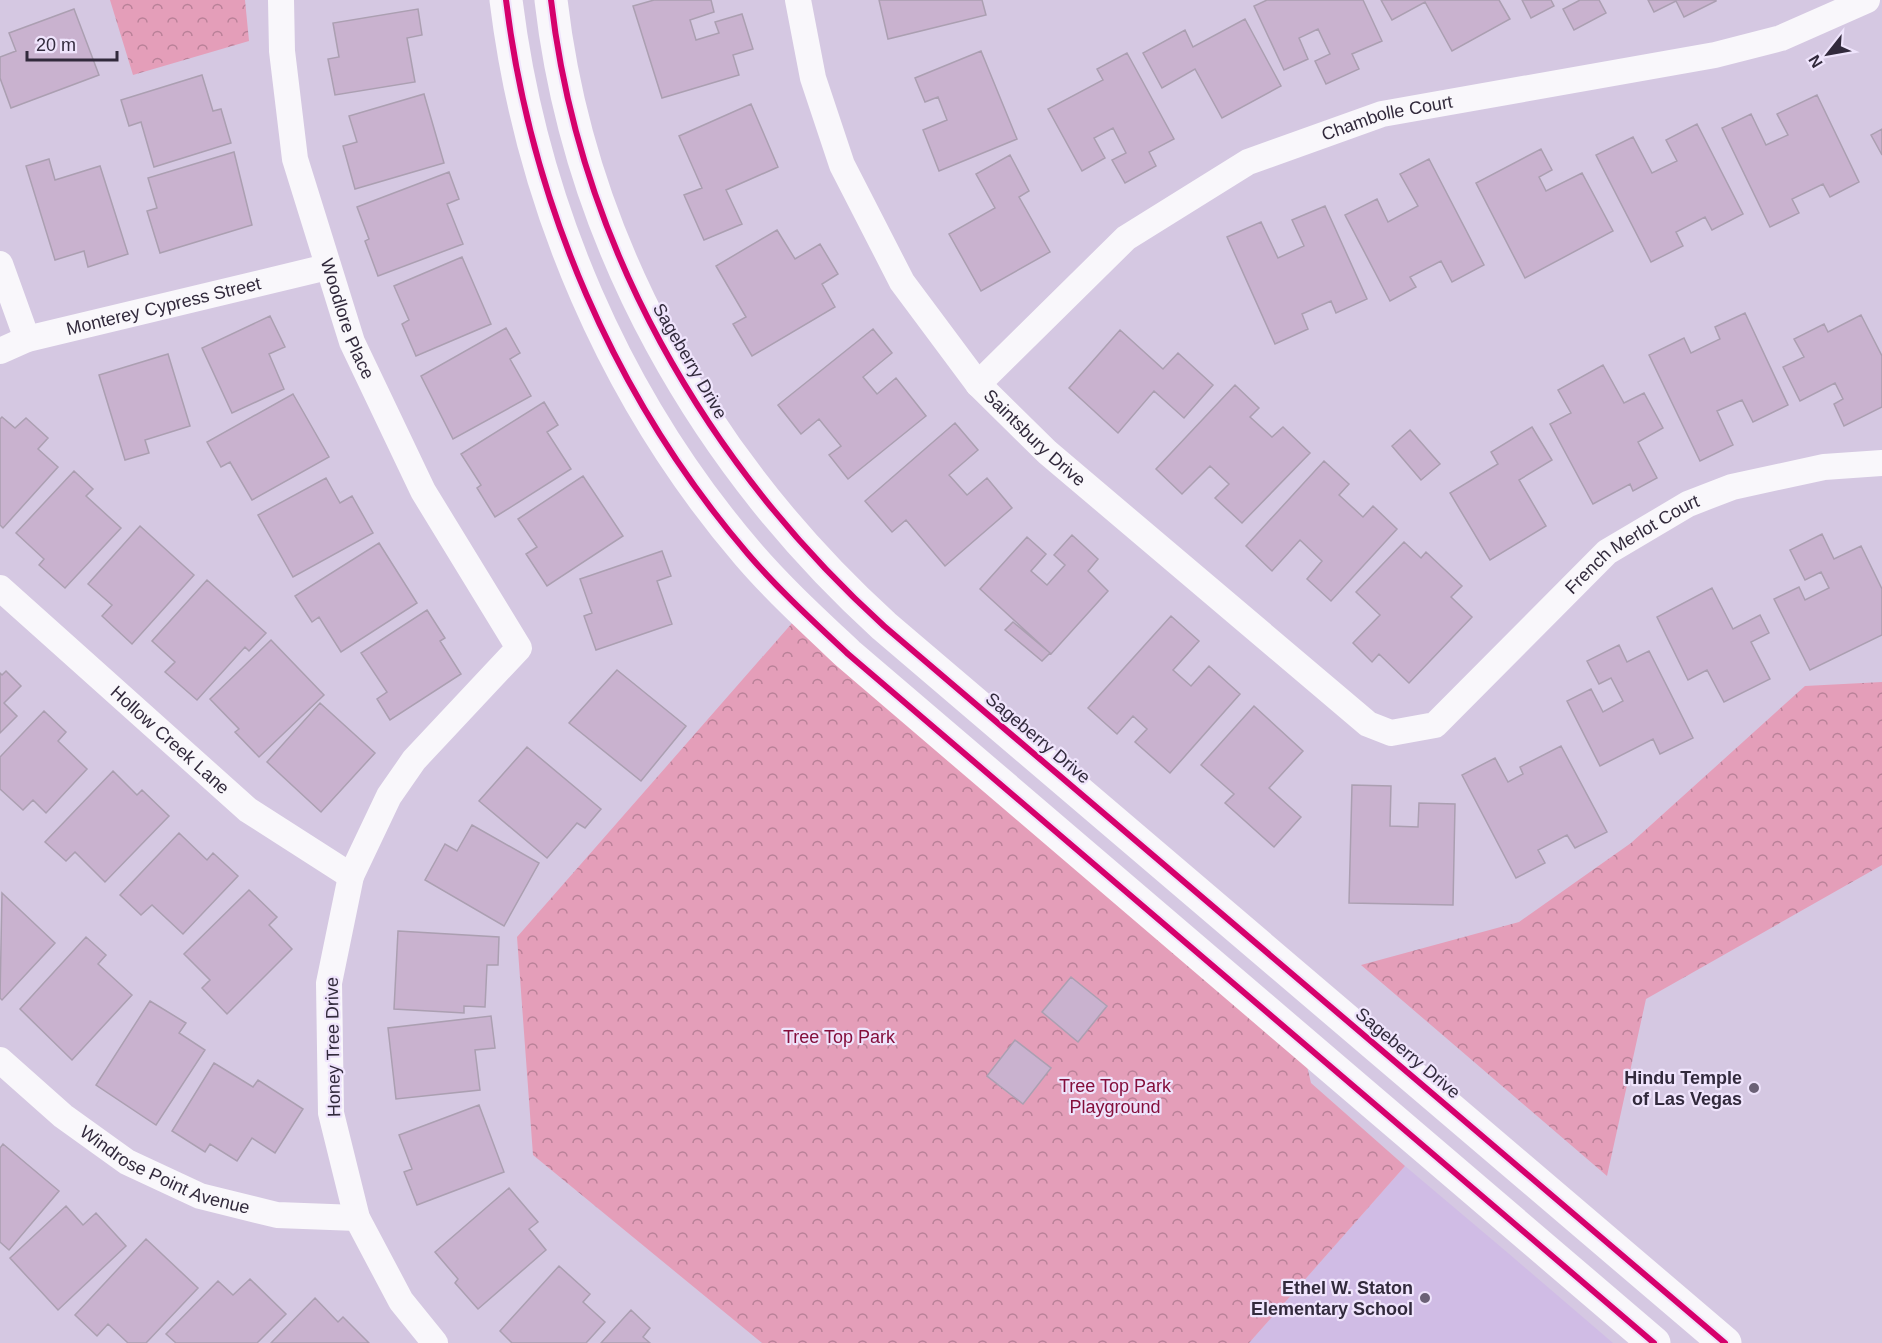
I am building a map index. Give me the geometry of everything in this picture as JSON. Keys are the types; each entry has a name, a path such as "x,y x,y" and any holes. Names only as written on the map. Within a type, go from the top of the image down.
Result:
{"street":[{"name":"Woodlore Place","path":"281,0 282,51 295,159 352,342 423,491 498,611"},
{"path":"506,0 518,75 540,170 554,217 593,310 666,445 694,486 748,555 848,654 1654,1343"},
{"name":"Sageberry Drive","path":"551,0 561,68 576,131 598,202 630,283 662,347 701,412 728,453 789,531 850,595 884,626 1725,1343"},
{"name":"Saintsbury Drive","path":"798,0 813,78 842,165 902,282 978,384 1047,452 1368,724 1391,733 1435,725"},
{"name":"Chambolle Court","path":"978,384 1126,238 1248,162 1382,114 1715,55 1781,38 1867,0"},
{"path":"0,264 27,339"},
{"name":"Monterey Cypress Street","path":"0,351 27,339 327,267"},
{"name":"French Merlot Court","path":"1435,725 1607,552 1688,504 1732,487 1824,467 1882,463"},
{"name":"Hollow Creek Lane","path":"0,588 249,810 351,876"},
{"name":"Honey Tree Drive","path":"435,1343 401,1301 357,1218 331,1113 329,983 351,876 389,796 414,760 519,648 498,611"},
{"name":"Windrose Point Avenue","path":"0,1060 63,1116 127,1162 200,1196 277,1215 357,1218"}],"shaded area":[{"name":"Ethel W. Staton Elementary School","path":"1405,1166 1508,1253 1613,1343 1249,1343"}],"green space":[{"path":"110,0 245,0 249,41 133,75"},
{"name":"Tree Top Park","path":"793,622 1306,1062 1311,1083 1405,1166 1249,1343 762,1343 533,1155 517,937"},
{"path":"1882,682 1882,865 1646,999 1607,1176 1361,965 1519,922 1631,843 1805,686"}],"building":[{"path":"654,0 711,0 714,12 690,20 696,40 719,33 715,22 742,14 753,49 733,55 739,75 662,98 633,6"},
{"path":"879,0 982,0 986,15 888,39"},
{"path":"1267,0 1363,0 1382,41 1352,54 1359,69 1326,84 1315,61 1330,54 1318,29 1299,38 1308,59 1284,70 1254,6"},
{"path":"1381,0 1499,0 1510,19 1452,51 1425,2 1392,20"},
{"path":"1522,0 1551,0 1554,6 1531,18"},
{"path":"1580,0 1599,0 1606,13 1574,30 1563,9"},
{"path":"1648,0 1716,1 1684,17 1676,1 1654,12"},
{"path":"74,9 99,75 11,108 0,78 0,57 16,51 9,33"},
{"path":"418,9 422,35 407,38 415,82 335,95 328,59 339,57 333,23"},
{"path":"1245,19 1281,86 1222,118 1195,69 1162,88 1143,53 1185,30 1193,47"},
{"path":"981,51 1017,139 939,171 923,130 947,120 938,97 925,102 915,78"},
{"path":"1127,53 1174,139 1149,152 1156,166 1125,183 1112,160 1126,153 1113,128 1094,138 1105,158 1082,171 1048,109 1103,80 1097,69"},
{"path":"202,75 213,111 221,109 231,143 154,167 141,122 129,126 121,100"},
{"path":"424,94 444,163 355,189 343,146 357,142 349,116"},
{"path":"1817,95 1859,182 1830,197 1823,184 1792,199 1799,213 1770,227 1722,128 1751,114 1766,145 1788,135 1777,114"},
{"path":"751,104 778,167 726,190 742,224 704,240 684,195 702,188 679,136"},
{"path":"1697,124 1743,214 1712,230 1705,217 1676,232 1683,246 1651,262 1596,155 1633,137 1652,173 1677,161 1666,140"},
{"path":"1882,129 1882,155 1871,135"},
{"path":"1541,149 1552,170 1539,177 1546,191 1582,173 1613,231 1525,278 1476,183"},
{"path":"234,152 252,225 160,253 147,211 157,208 148,178"},
{"path":"1010,155 1029,191 1019,197 1050,252 981,291 949,234 995,208 976,174"},
{"path":"49,159 55,180 100,166 128,254 88,267 84,251 55,260 26,166"},
{"path":"1429,159 1484,265 1452,282 1441,261 1410,277 1416,287 1390,301 1345,215 1377,199 1388,222 1418,206 1400,174"},
{"path":"449,172 459,199 447,204 463,244 378,276 365,241 369,239 357,207"},
{"path":"1325,206 1367,299 1336,313 1331,301 1302,314 1308,329 1275,344 1227,237 1261,222 1278,258 1304,246 1292,220"},
{"path":"777,230 795,259 820,244 838,274 822,284 835,307 752,356 733,324 746,317 716,266"},
{"path":"462,257 491,324 416,356 402,324 409,320 394,286"},
{"path":"1745,313 1788,405 1753,422 1742,400 1717,411 1733,445 1700,461 1649,355 1684,338 1691,353 1720,339 1715,327"},
{"path":"1861,315 1882,356 1882,407 1844,426 1834,404 1843,399 1835,383 1800,401 1783,367 1804,357 1794,339 1824,324 1828,332"},
{"path":"270,316 285,347 269,354 284,389 232,413 202,348"},
{"path":"506,328 520,353 510,359 531,396 453,439 421,376"},
{"path":"873,329 892,353 863,377 877,394 896,378 926,416 848,479 829,455 841,446 819,419 801,434 778,405"},
{"path":"1120,330 1163,369 1178,353 1213,385 1184,418 1154,391 1118,433 1069,388"},
{"path":"168,354 190,426 145,440 149,453 125,460 99,375"},
{"path":"1603,365 1624,403 1644,393 1663,428 1638,442 1657,478 1633,491 1630,484 1593,504 1550,424 1571,413 1558,390"},
{"path":"1235,385 1259,408 1250,417 1272,437 1283,427 1310,453 1242,523 1215,498 1229,484 1210,466 1182,494 1156,469"},
{"path":"293,394 329,457 252,500 230,462 221,467 207,442"},
{"path":"544,402 558,425 547,432 571,469 495,517 477,488 481,485 461,454"},
{"path":"2,417 15,428 26,418 48,438 38,449 58,467 3,528 0,525 0,419"},
{"path":"955,423 978,450 949,475 967,495 987,478 1012,508 945,566 906,520 892,532 865,501"},
{"path":"1532,427 1552,460 1519,480 1546,526 1490,560 1450,493 1498,464 1491,452"},
{"path":"1410,430 1440,464 1421,480 1392,446"},
{"path":"1324,461 1349,484 1339,495 1363,517 1373,506 1397,529 1331,601 1307,579 1322,561 1300,540 1272,571 1246,546"},
{"path":"74,471 93,489 86,496 121,528 65,588 39,565 44,559 16,533"},
{"path":"583,476 623,536 547,586 526,554 537,547 518,519"},
{"path":"326,478 340,503 352,496 373,533 293,577 258,515"},
{"path":"140,526 194,575 132,644 102,616 112,605 88,584"},
{"path":"1822,534 1834,559 1861,546 1882,589 1882,635 1810,670 1774,599 1799,587 1805,600 1829,588 1821,572 1805,580 1790,550"},
{"path":"1072,535 1098,559 1088,571 1108,591 1051,654 980,589 1027,537 1046,554 1031,571 1047,585 1065,565 1054,555"},
{"path":"1404,542 1421,558 1426,552 1462,586 1451,597 1472,617 1409,683 1379,654 1372,662 1353,643 1380,615 1356,592"},
{"path":"379,543 417,603 341,652 319,617 312,622 295,596"},
{"path":"662,551 671,576 657,581 672,624 596,650 584,616 592,613 580,579"},
{"path":"207,580 266,633 249,651 245,647 197,700 165,672 175,662 152,641"},
{"path":"1712,588 1733,629 1760,615 1769,633 1751,642 1770,679 1724,702 1707,670 1688,680 1657,617"},
{"path":"427,610 445,638 440,641 461,674 390,720 377,699 387,692 361,653"},
{"path":"1171,616 1199,641 1173,670 1191,686 1209,666 1240,694 1170,773 1135,742 1147,729 1133,716 1117,734 1088,708"},
{"path":"1013,622 1050,653 1042,661 1005,630"},
{"path":"271,640 324,695 259,757 235,732 239,729 210,699"},
{"path":"1619,645 1627,662 1649,651 1693,738 1660,754 1653,739 1600,766 1567,701 1591,689 1603,712 1623,701 1611,678 1599,684 1587,661"},
{"path":"617,670 686,726 641,781 569,723"},
{"path":"6,671 21,686 4,703 17,716 0,733 0,673 2,675"},
{"path":"320,703 375,753 321,812 267,762"},
{"path":"1254,706 1303,751 1269,788 1301,817 1274,847 1225,803 1234,794 1201,765"},
{"path":"44,711 66,732 58,741 87,769 46,813 33,800 23,810 0,789 0,757"},
{"path":"1561,746 1607,832 1575,848 1567,835 1538,850 1545,863 1516,878 1462,775 1495,758 1508,782 1523,774 1520,767"},
{"path":"527,747 601,809 585,828 577,823 547,858 479,801"},
{"path":"113,771 137,795 142,790 169,816 105,882 75,852 66,861 45,842"},
{"path":"1352,785 1391,786 1390,826 1418,827 1419,803 1455,804 1453,905 1349,903"},
{"path":"472,825 539,863 504,926 425,880 445,844 457,851"},
{"path":"179,833 207,860 213,853 238,876 183,934 152,905 141,915 120,895"},
{"path":"249,890 277,917 269,925 292,949 227,1014 202,988 210,980 184,954"},
{"path":"2,893 55,943 2,1000 0,998"},
{"path":"398,931 499,937 498,965 487,965 485,1007 464,1006 464,1013 394,1009"},
{"path":"86,937 106,955 98,964 132,995 72,1060 20,1009"},
{"path":"1071,977 1107,1006 1078,1042 1042,1012"},
{"path":"150,1001 186,1023 179,1033 205,1050 156,1125 96,1085"},
{"path":"491,1016 495,1048 475,1050 480,1090 396,1099 388,1028"},
{"path":"1015,1040 1051,1068 1023,1104 987,1076"},
{"path":"214,1063 253,1087 258,1080 303,1109 275,1153 252,1138 237,1161 210,1144 205,1152 172,1131"},
{"path":"479,1105 504,1172 417,1205 404,1172 412,1169 399,1135"},
{"path":"3,1144 59,1191 9,1250 0,1242 0,1148"},
{"path":"509,1188 538,1222 529,1229 546,1250 478,1309 455,1283 458,1279 435,1252"},
{"path":"66,1206 83,1225 96,1213 126,1246 58,1310 10,1258"},
{"path":"146,1239 198,1288 146,1343 128,1343 108,1324 97,1336 75,1315"},
{"path":"559,1266 590,1294 583,1302 605,1322 586,1343 512,1343 500,1331"},
{"path":"250,1279 286,1314 257,1343 176,1343 166,1334 218,1281 233,1295"},
{"path":"315,1298 338,1322 343,1317 369,1343 271,1343"},
{"path":"631,1310 650,1328 643,1337 650,1343 601,1343"}],"cycle path":[{"path":"506,0 518,76 536,150 558,224 586,295 620,364 658,431 700,494 748,554 784,593 848,654 1654,1343"},
{"path":"551,0 566,90 590,177 621,262 661,343 707,420 760,494 819,562 884,626 1725,1343"}],"place":[{"name":"Hindu Temple of Las Vegas","path":"1754,1088"},
{"name":"Ethel W. Staton Elementary School","path":"1425,1298"}],"park label":[{"name":"Tree Top Park Playground","path":"1115,1096"}]}
